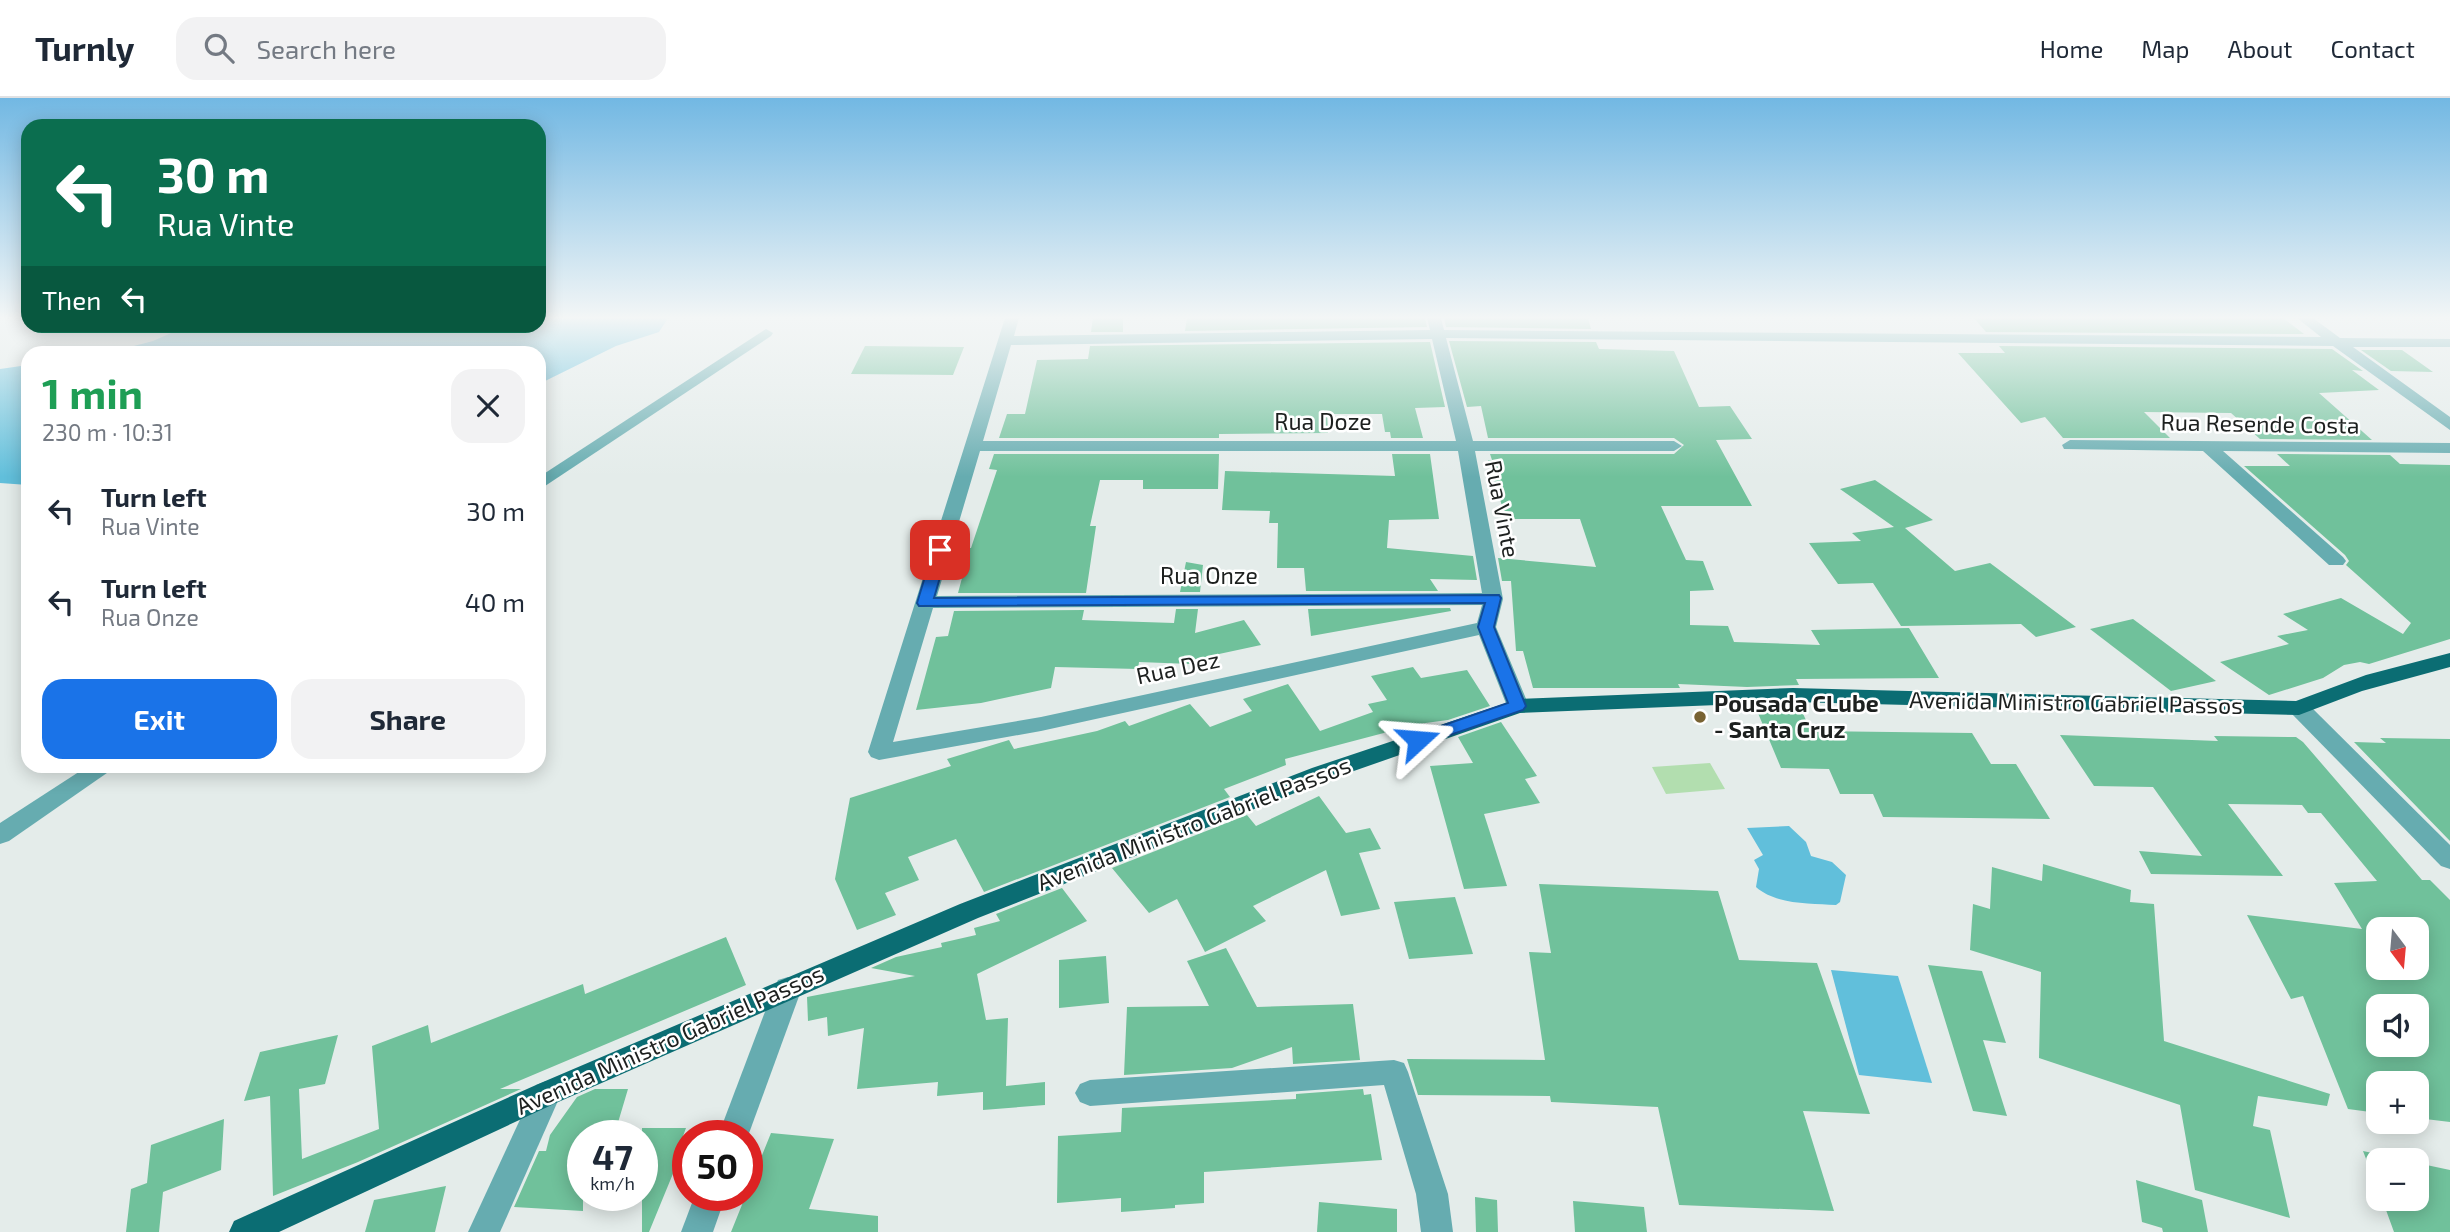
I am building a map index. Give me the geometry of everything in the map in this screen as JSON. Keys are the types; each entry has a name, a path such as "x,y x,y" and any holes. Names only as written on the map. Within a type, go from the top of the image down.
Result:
{"main road":[{"name":"Avenida Ministro Gabriel Passos","path":"245,1232 547,1094 969,911 1320,774 1518,706 1793,695 2300,708 2332,693 2371,680 2450,660"}],"street":[{"path":"546,480 709,371"},
{"path":"925,603 995,371"},
{"name":"Rua Vinte","path":"1447,371 1465,444 1493,598 1486,627"},
{"path":"2377,371 2450,425"},
{"name":"Rua Resende Costa","path":"2070,445 2450,448"},
{"name":"Rua Doze","path":"972,446 1674,446"},
{"path":"2207,446 2336,561"},
{"name":"Rua Onze","path":"925,603 1493,598"},
{"name":"Rua Dez","path":"925,603 879,752 1041,724 1486,627"},
{"path":"1486,627 1518,706"},
{"path":"2300,708 2450,860"},
{"path":"0,835 95,773"},
{"path":"739,1120 788,988"},
{"path":"1090,1093 1394,1072 1432,1194 1437,1232"},
{"path":"484,1232 547,1094"},
{"path":"697,1232 705,1211"}],"green space":[{"path":"1710,763 1725,789 1666,794 1652,767"}],"water":[{"path":"0,371 21,371 21,484 0,483"},
{"path":"546,371 566,371 546,381"},
{"path":"1789,826 1806,842 1811,856 1832,862 1846,875 1840,902 1836,905 1784,900 1756,887 1759,869 1754,860 1763,855 1747,828"},
{"path":"1831,970 1898,976 1932,1083 1859,1075"}],"building":[{"path":"853,371 955,371 953,375 851,374"},
{"path":"1035,371 1437,371 1445,407 1415,408 1423,438 1391,438 1390,432 1385,432 1382,414 1327,414 1328,433 1219,434 1219,438 999,438 1007,414 1025,414"},
{"path":"1457,371 1683,371 1699,407 1730,406 1752,439 1716,440 1752,506 1661,506 1686,560 1703,561 1714,590 1690,591 1690,625 1728,626 1734,642 1820,645 1811,630 1909,628 1939,678 1796,679 1799,685 1747,687 1678,684 1680,688 1533,688 1523,651 1516,651 1511,581 1502,581 1498,558 1596,567 1580,519 1506,519 1488,460 1492,460 1490,454 1674,454 1684,445 1674,438 1488,438 1481,406 1467,407"},
{"path":"1974,371 2353,371 2379,390 2319,393 2372,440 2260,439 2231,413 2144,412 2170,438 2063,438 2045,417 2021,423"},
{"path":"994,454 1219,454 1218,489 1143,489 1143,480 1100,480 1090,526 1096,526 1086,593 958,593 962,578 958,578 967,548 971,548 997,470 989,469"},
{"path":"1392,454 1430,454 1439,519 1389,520 1387,548 1473,556 1477,580 1430,579 1438,591 1306,591 1304,568 1277,568 1278,523 1269,523 1270,511 1222,510 1225,471 1395,476"},
{"path":"2277,454 2390,455 2400,464 2450,465 2450,639 2369,664 2360,662 2344,665 2323,678 2269,695 2220,662 2289,644 2277,636 2308,630 2283,614 2341,598 2403,634 2411,623 2346,565 2349,561 2345,555 2244,466 2290,466"},
{"path":"1875,480 1933,520 1905,528 1955,571 1990,563 2076,627 2036,637 2021,624 1901,626 1873,583 1838,584 1809,543 1861,541 1852,533 1894,527 1840,489"},
{"path":"1186,562 1203,565 1200,592 1180,592"},
{"path":"1450,608 1451,611 1311,636 1308,609"},
{"path":"1176,609 1198,609 1195,633 1244,620 1261,645 1191,660 1191,664 1139,662 1138,669 1055,667 1051,688 981,703 916,710 936,637 948,636 954,611 1084,610 1082,620 1174,623"},
{"path":"2133,619 2216,681 2171,691 2090,629"},
{"path":"1413,667 1421,678 1467,670 1490,706 1448,720 1418,724 1285,759 1286,765 1224,789 1230,797 984,892 956,839 908,857 919,880 885,893 896,915 857,930 835,879 850,798 951,766 947,759 1009,740 1014,749 1097,731 1125,721 1129,726 1190,704 1210,727 1252,711 1243,699 1288,684 1320,731 1373,712 1368,704 1387,700 1371,676"},
{"path":"1799,705 1811,731 1972,733 1991,764 2016,764 2050,819 1883,817 1873,794 1840,794 1829,769 1781,768 1755,706"},
{"path":"1501,722 1537,776 1525,779 1540,803 1484,814 1507,886 1464,889 1430,766 1473,763 1458,737"},
{"path":"2060,735 2218,741 2214,736 2296,737 2422,880 2430,880 2450,900 2450,1122 2429,1119 2429,1071 2366,1071 2366,1111 2348,1109 2303,996 2291,999 2247,915 2362,929 2334,883 2377,881 2321,813 2308,813 2302,805 2228,804 2283,876 2151,874 2139,851 2202,856 2153,787 2094,786"},
{"path":"2380,738 2450,739 2450,841 2354,742 2386,743"},
{"path":"1319,796 1346,833 1370,828 1381,849 1359,853 1380,909 1341,916 1326,870 1253,906 1266,921 1205,952 1177,899 1149,913 1112,868 1247,815 1256,826"},
{"path":"2043,864 2131,890 2130,902 2154,904 2164,1041 2330,1094 2327,1106 2258,1096 2253,1126 2270,1130 2290,1218 2195,1190 2180,1105 2039,1058 2041,972 1970,950 1973,904 1990,909 1992,867 2042,881"},
{"path":"1539,884 1718,891 1739,960 1817,963 1870,1114 1803,1111 1834,1211 1679,1205 1658,1107 1551,1102 1550,1096 1418,1095 1407,1059 1545,1060 1529,952 1551,953"},
{"path":"1062,888 1087,921 977,974 986,1020 1008,1018 1006,1086 1045,1082 1045,1105 983,1110 983,1092 937,1096 938,1082 857,1089 864,1028 828,1036 827,1017 808,1021 807,997 915,976 871,968 896,957 942,947 941,943 976,935 974,928 1000,921 996,914"},
{"path":"1455,897 1473,954 1409,959 1394,902"},
{"path":"726,937 746,985 500,1089 521,1089 358,1162 273,1196 270,1096 244,1101 260,1052 338,1035 325,1084 299,1089 302,1159 379,1129 372,1046 428,1025 431,1043 583,984 585,994"},
{"path":"1226,948 1257,1007 1353,1004 1360,1060 1293,1064 1292,1047 1232,1068 1124,1075 1127,1007 1209,1006 1187,961"},
{"path":"1106,956 1109,1003 1059,1008 1059,960"},
{"path":"1928,965 1982,971 2006,1043 1983,1040 2007,1116 1973,1111"},
{"path":"595,1089 628,1089 619,1120 567,1120 567,1210 514,1207 539,1151 546,1151 550,1135 577,1097"},
{"path":"1363,1089 1364,1095 1371,1094 1382,1160 1204,1172 1204,1203 1175,1205 1175,1208 1121,1212 1121,1198 1057,1203 1058,1136 1121,1132 1122,1108 1296,1099 1296,1094"},
{"path":"224,1119 221,1170 163,1192 159,1232 126,1232 131,1189 147,1183 151,1145"},
{"path":"658,1128 672,1128 672,1176 658,1210"},
{"path":"771,1133 834,1139 809,1209 878,1216 878,1232 731,1232 739,1211 763,1211 763,1153"},
{"path":"2429,1166 2450,1170 2450,1232 2394,1232 2386,1211 2429,1211"},
{"path":"2136,1180 2202,1200 2208,1232 2163,1232 2162,1228 2142,1222"},
{"path":"446,1186 435,1232 365,1232 374,1200"},
{"path":"1475,1197 1497,1200 1498,1232 1476,1232"},
{"path":"1573,1201 1644,1207 1647,1232 1575,1232"},
{"path":"1319,1202 1397,1209 1397,1232 1317,1232"},
{"path":"642,1211 658,1211 649,1232 642,1232"}],"place":[{"name":"Pousada CLube - Santa Cruz","path":"1700,717"}],"route":[{"path":"940,550 925,603 1493,598 1486,627 1518,706 1418,740"}]}
